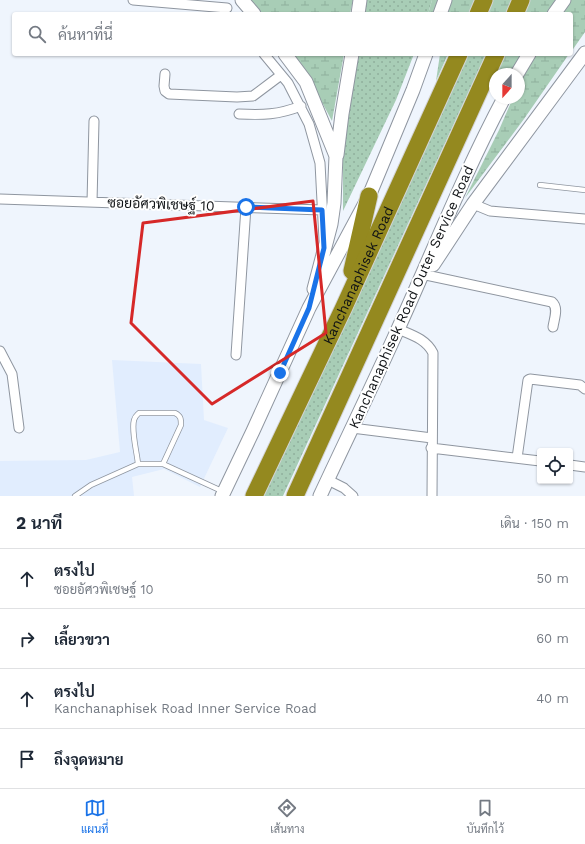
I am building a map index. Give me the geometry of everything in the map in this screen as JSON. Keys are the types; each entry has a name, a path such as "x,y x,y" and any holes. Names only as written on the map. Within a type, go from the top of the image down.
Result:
{"highway":[{"path":"479,12 484,0"},
{"path":"516,12 521,0"},
{"name":"Kanchanaphisek Road","path":"254,496 344,307 458,56"},
{"path":"294,496 495,56"},
{"path":"344,307 369,196"}],"main road":[{"path":"242,0 252,12"},
{"path":"358,12 360,0"},
{"path":"441,12 445,0"},
{"path":"555,12 564,0"},
{"path":"412,296 472,204 585,53"},
{"path":"286,56 306,82 336,156"},
{"path":"309,308 331,224 334,203 336,156 352,56"},
{"path":"223,494 254,431 309,308 369,196 414,90 425,56"},
{"path":"521,68 528,56"},
{"name":"Kanchanaphisek Road Outer Service Road","path":"320,496 398,329 488,129 501,104"}],"street":[{"path":"133,0 229,11"},
{"path":"220,0 229,11"},
{"path":"266,56 288,83 309,124 320,163 324,248"},
{"path":"165,74 165,91 169,94 237,97 253,96 281,75"},
{"path":"239,114 261,116 286,112 301,106"},
{"path":"92,202 94,121"},
{"name":"ซอยอัศวพิเชษฐ์ 10","path":"0,199 322,210"},
{"path":"472,204 490,211 585,219"},
{"path":"236,355 246,207"},
{"path":"426,276 552,302 555,304 556,308 553,327"},
{"path":"398,329 418,337 425,342 433,353 432,496"},
{"path":"0,351 12,374 19,428"},
{"path":"517,458 528,380 580,385 585,389"},
{"path":"352,428 432,438"},
{"path":"432,448 537,461"},
{"path":"573,465 585,467"},
{"path":"328,480 344,488 353,496"}],"lane":[{"path":"540,185 585,190"},
{"path":"138,464 133,428 135,416 139,413 175,413 179,415 181,419 181,425 163,464"},
{"path":"75,496 91,485 138,464 163,464 223,494"}],"highlighted area":[{"path":"313,201 326,333 212,404 131,323 143,223"}],"shaded area":[{"path":"112,360 201,364 204,420 228,428 200,487 164,469 132,477 134,496 0,496 0,461 86,460 120,452"}],"green space":[{"path":"246,0 353,0 350,12 255,12"},
{"path":"366,0 432,0 429,12 364,12"},
{"path":"432,0 585,0 585,32 573,49 573,12 429,12"},
{"path":"289,56 344,56 332,121 317,93"},
{"path":"358,56 413,56 396,100 343,211 343,155"},
{"path":"440,56 447,56 436,81"},
{"path":"467,56 485,56 283,496 264,496"},
{"path":"488,56 568,56 524,119 465,198 510,104 525,104 525,68 495,68"}],"route":[{"path":"246,207 322,210 324,248 309,308 280,373"}]}
